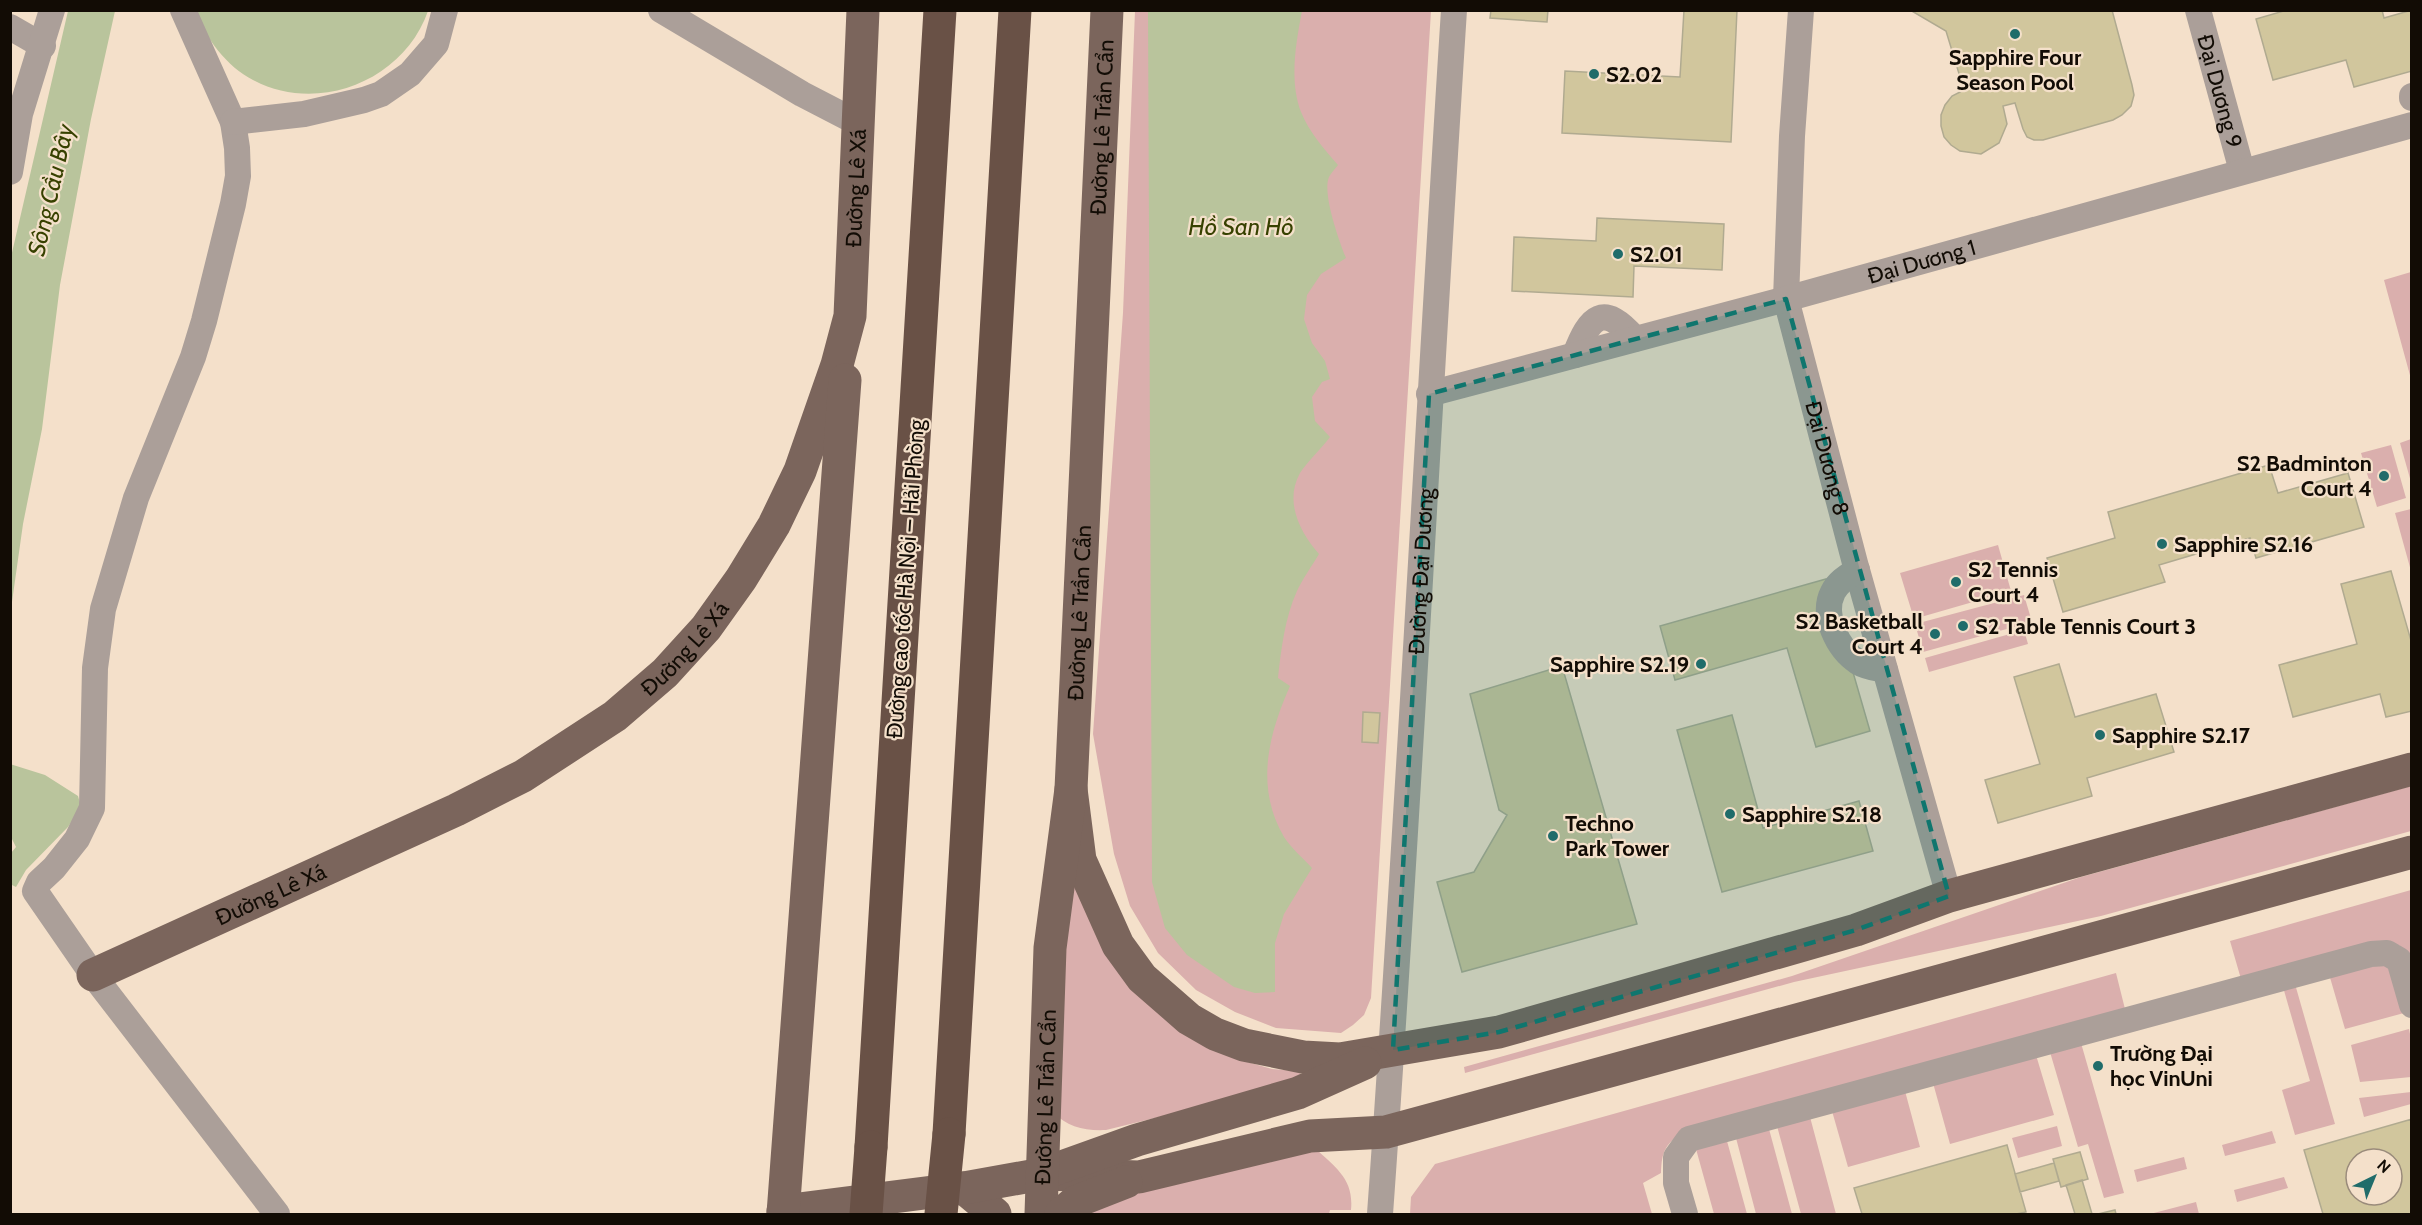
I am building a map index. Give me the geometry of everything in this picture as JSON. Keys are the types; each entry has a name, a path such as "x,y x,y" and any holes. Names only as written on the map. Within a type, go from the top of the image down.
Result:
{"highway":[{"name":"Đường cao tốc Hà Nội – Hải Phòng","path":"866,1215 940,10"},
{"path":"941,1215 949,1134 1015,10"}],"main road":[{"name":"Đường Lê Xá","path":"93,975 456,810 523,776 615,716 664,673 706,628 741,579 774,525 800,471 818,423 850,316 863,10"},
{"name":"Đường Lê Trần Cẩn","path":"1041,1215 1050,948 1071,789 1107,10"},
{"path":"850,316 783,1213 964,1188 1042,1174 1137,1140 1298,1094 1393,1050"},
{"path":"1071,789 1080,860 1118,945 1142,978 1162,998 1189,1019 1215,1034 1244,1045 1303,1057 1340,1059 1499,1032 1856,930 1949,896 2412,769"},
{"path":"1061,1215 1075,1202 1139,1177 1310,1136 1386,1132 2412,852"},
{"path":"1042,1174 1139,1177"},
{"path":"964,1188 995,1215"}],"street":[{"path":"10,172 15,112 43,46 52,10"},
{"path":"183,10 233,122 238,176 204,321 193,357 130,515 103,609 95,668 92,808 77,839 54,868 39,882 35,891 93,975 277,1215"},
{"path":"233,122 304,114 381,94 410,74 436,44 445,10"},
{"path":"661,10 802,94 858,123"},
{"name":"Đường Đại Dương","path":"1380,1215 1393,1050 1429,394 1454,10"},
{"name":"Đại Dương 8","path":"1801,10 1792,136 1786,299 1857,570 1949,896"},
{"name":"Đại Dương 9","path":"2198,10 2242,171"},
{"path":"10,27 43,46"},
{"name":"Đại Dương 1","path":"1429,394 1786,299 2412,124"},
{"path":"1857,570 1839,583 1833,592 1829,606 1831,622 1843,648 1859,662 1885,670"},
{"path":"1685,1215 1676,1183 1676,1157 1689,1139 2371,954 2387,953 2399,960 2412,1005"}],"highlighted area":[{"path":"1786,299 1949,896 1856,930 1499,1032 1393,1050 1429,394"}],"shaded area":[{"path":"1135,11 1431,11 1371,998 1364,1015 1341,1033 1276,1028 1235,1012 1196,990 1158,953 1130,906 1114,854 1093,734 1123,313"},
{"path":"2412,272 2411,379 2384,280"},
{"path":"2412,439 2411,482 2400,443"},
{"name":"S2 Badminton Court 4","path":"2391,445 2406,498 2377,507 2361,453"},
{"path":"2412,509 2411,571 2395,513"},
{"name":"S2 Tennis Court 4","path":"1998,545 2011,591 1914,619 1900,573"},
{"path":"2024,595 2032,622 1923,652 1915,624"},
{"path":"2024,630 2028,644 1929,672 1925,658"},
{"path":"2411,786 2411,831 2101,916 1794,982 1465,1073 1464,1067 1792,976 2081,877"},
{"path":"1070,884 1081,892 1237,1059 1272,1069 1297,1071 1302,1075 1302,1082 1106,1130 1077,1127 1058,1117 1053,1112"},
{"path":"2411,890 2411,956 2399,945 2241,979 2230,941"},
{"path":"2387,964 2404,1013 2345,1029 2329,974"},
{"path":"2116,973 2125,1009 1681,1133 1665,1150 1661,1173 1643,1183 1652,1214 1410,1214 1411,1197 1435,1164"},
{"path":"2295,984 2335,1124 2295,1135 2282,1090 2310,1081 2283,987"},
{"path":"2409,1029 2411,1077 2360,1082 2351,1045"},
{"path":"2081,1043 2124,1193 2104,1198 2088,1144 2078,1147 2050,1052"},
{"path":"2036,1055 2054,1115 1950,1144 1933,1083"},
{"path":"1905,1091 1920,1147 1848,1167 1832,1111"},
{"path":"2411,1092 2411,1104 2364,1117 2359,1098"},
{"path":"1810,1117 1836,1214 1801,1214 1777,1126"},
{"path":"2057,1126 2062,1146 2018,1158 2012,1138"},
{"path":"1769,1129 1792,1214 1756,1214 1736,1138"},
{"path":"2272,1131 2276,1143 2225,1156 2222,1145"},
{"path":"1727,1141 1747,1214 1714,1214 1696,1149"},
{"path":"1315,1148 1342,1175 1350,1190 1351,1210 1330,1210 1329,1214 1085,1214 1106,1193"},
{"path":"2184,1157 2187,1169 2137,1182 2134,1170"},
{"path":"2284,1177 2288,1188 2237,1202 2234,1190"},
{"path":"2196,1202 2199,1214 2150,1214"}],"water":[{"name":"Sông Cầu Bây","path":"68,11 115,11 91,119 60,285 42,429 23,524 11,609 11,257"},
{"path":"195,11 428,11 416,35 400,56 379,72 356,84 331,92 305,94 278,90 243,74 211,41"},
{"name":"Hồ San Hô","path":"1148,11 1302,11 1294,75 1297,100 1308,126 1338,165 1327,184 1332,217 1346,258 1321,274 1307,295 1304,319 1312,343 1325,361 1330,379 1322,382 1312,397 1315,421 1330,437 1300,473 1295,484 1294,495 1294,506 1300,526 1319,554 1297,591 1287,623 1278,678 1290,686 1271,743 1267,780 1275,818 1284,837 1312,868 1284,914 1275,943 1275,992 1255,993 1234,987 1187,955 1165,928 1152,882"},
{"path":"10,764 45,775 78,796 81,807 68,827 26,870 16,887 10,884 11,853 16,847 11,837"}],"building":[{"path":"1491,10 1548,10 1547,22 1490,18"},
{"name":"S2.02","path":"1684,10 1737,10 1731,142 1562,133 1565,71 1680,77"},
{"path":"1910,10 2112,10 2134,95 2131,106 2113,120 2043,140 2034,140 2027,137 2015,103 2003,106 2007,124 1999,143 1981,154 1960,151 1944,137 1941,126 1941,115 1945,105 1952,96 1964,90 1946,31"},
{"path":"2287,10 2382,10 2384,18 2412,10 2412,71 2354,87 2346,60 2273,80 2256,19"},
{"name":"S2.01","path":"1597,218 1724,224 1722,270 1634,266 1633,297 1512,291 1514,237 1596,241"},
{"name":"Sapphire S2.16","path":"2269,465 2278,493 2348,473 2364,527 2256,558 2250,538 2159,565 2165,582 2063,612 2047,558 2115,538 2108,512"},
{"path":"2391,571 2412,644 2412,711 2386,717 2380,694 2293,717 2279,665 2357,644 2341,584"},
{"name":"Sapphire S2.19","path":"1826,579 1870,731 1816,747 1787,648 1675,680 1660,626"},
{"name":"Sapphire S2.17","path":"2059,664 2075,717 2156,694 2174,752 2087,778 2092,796 1998,823 1985,780 2040,764 2014,677"},
{"name":"Techno Park Tower","path":"1562,666 1637,924 1462,972 1437,882 1474,872 1507,815 1499,810 1470,694"},
{"path":"1363,712 1380,713 1378,743 1362,742"},
{"name":"Sapphire S2.18","path":"1732,715 1763,828 1859,801 1873,851 1722,892 1677,730"},
{"path":"2412,1119 2412,1214 2323,1214 2304,1150"},
{"path":"2007,1145 2026,1212 2016,1214 1862,1214 1854,1188"},
{"path":"2080,1152 2088,1179 2061,1187 2053,1159"},
{"path":"2054,1163 2059,1181 2020,1192 2015,1174"},
{"path":"2082,1180 2092,1214 2075,1214 2066,1185"},
{"path":"2115,1210 2116,1214 2098,1214"}],"place":[{"name":"Sapphire Four Season Pool","path":"2015,34"},
{"name":"S2.02","path":"1594,74"},
{"name":"S2.01","path":"1618,254"},
{"name":"S2 Badminton Court 4","path":"2384,476"},
{"name":"Sapphire S2.16","path":"2162,544"},
{"name":"S2 Tennis Court 4","path":"1956,582"},
{"name":"S2 Table Tennis Court 3","path":"1963,626"},
{"name":"S2 Basketball Court 4","path":"1935,634"},
{"name":"Sapphire S2.19","path":"1701,664"},
{"name":"Sapphire S2.17","path":"2100,735"},
{"name":"Sapphire S2.18","path":"1730,814"},
{"name":"Techno Park Tower","path":"1553,836"},
{"name":"Trường Đại học VinUni","path":"2098,1066"}]}
